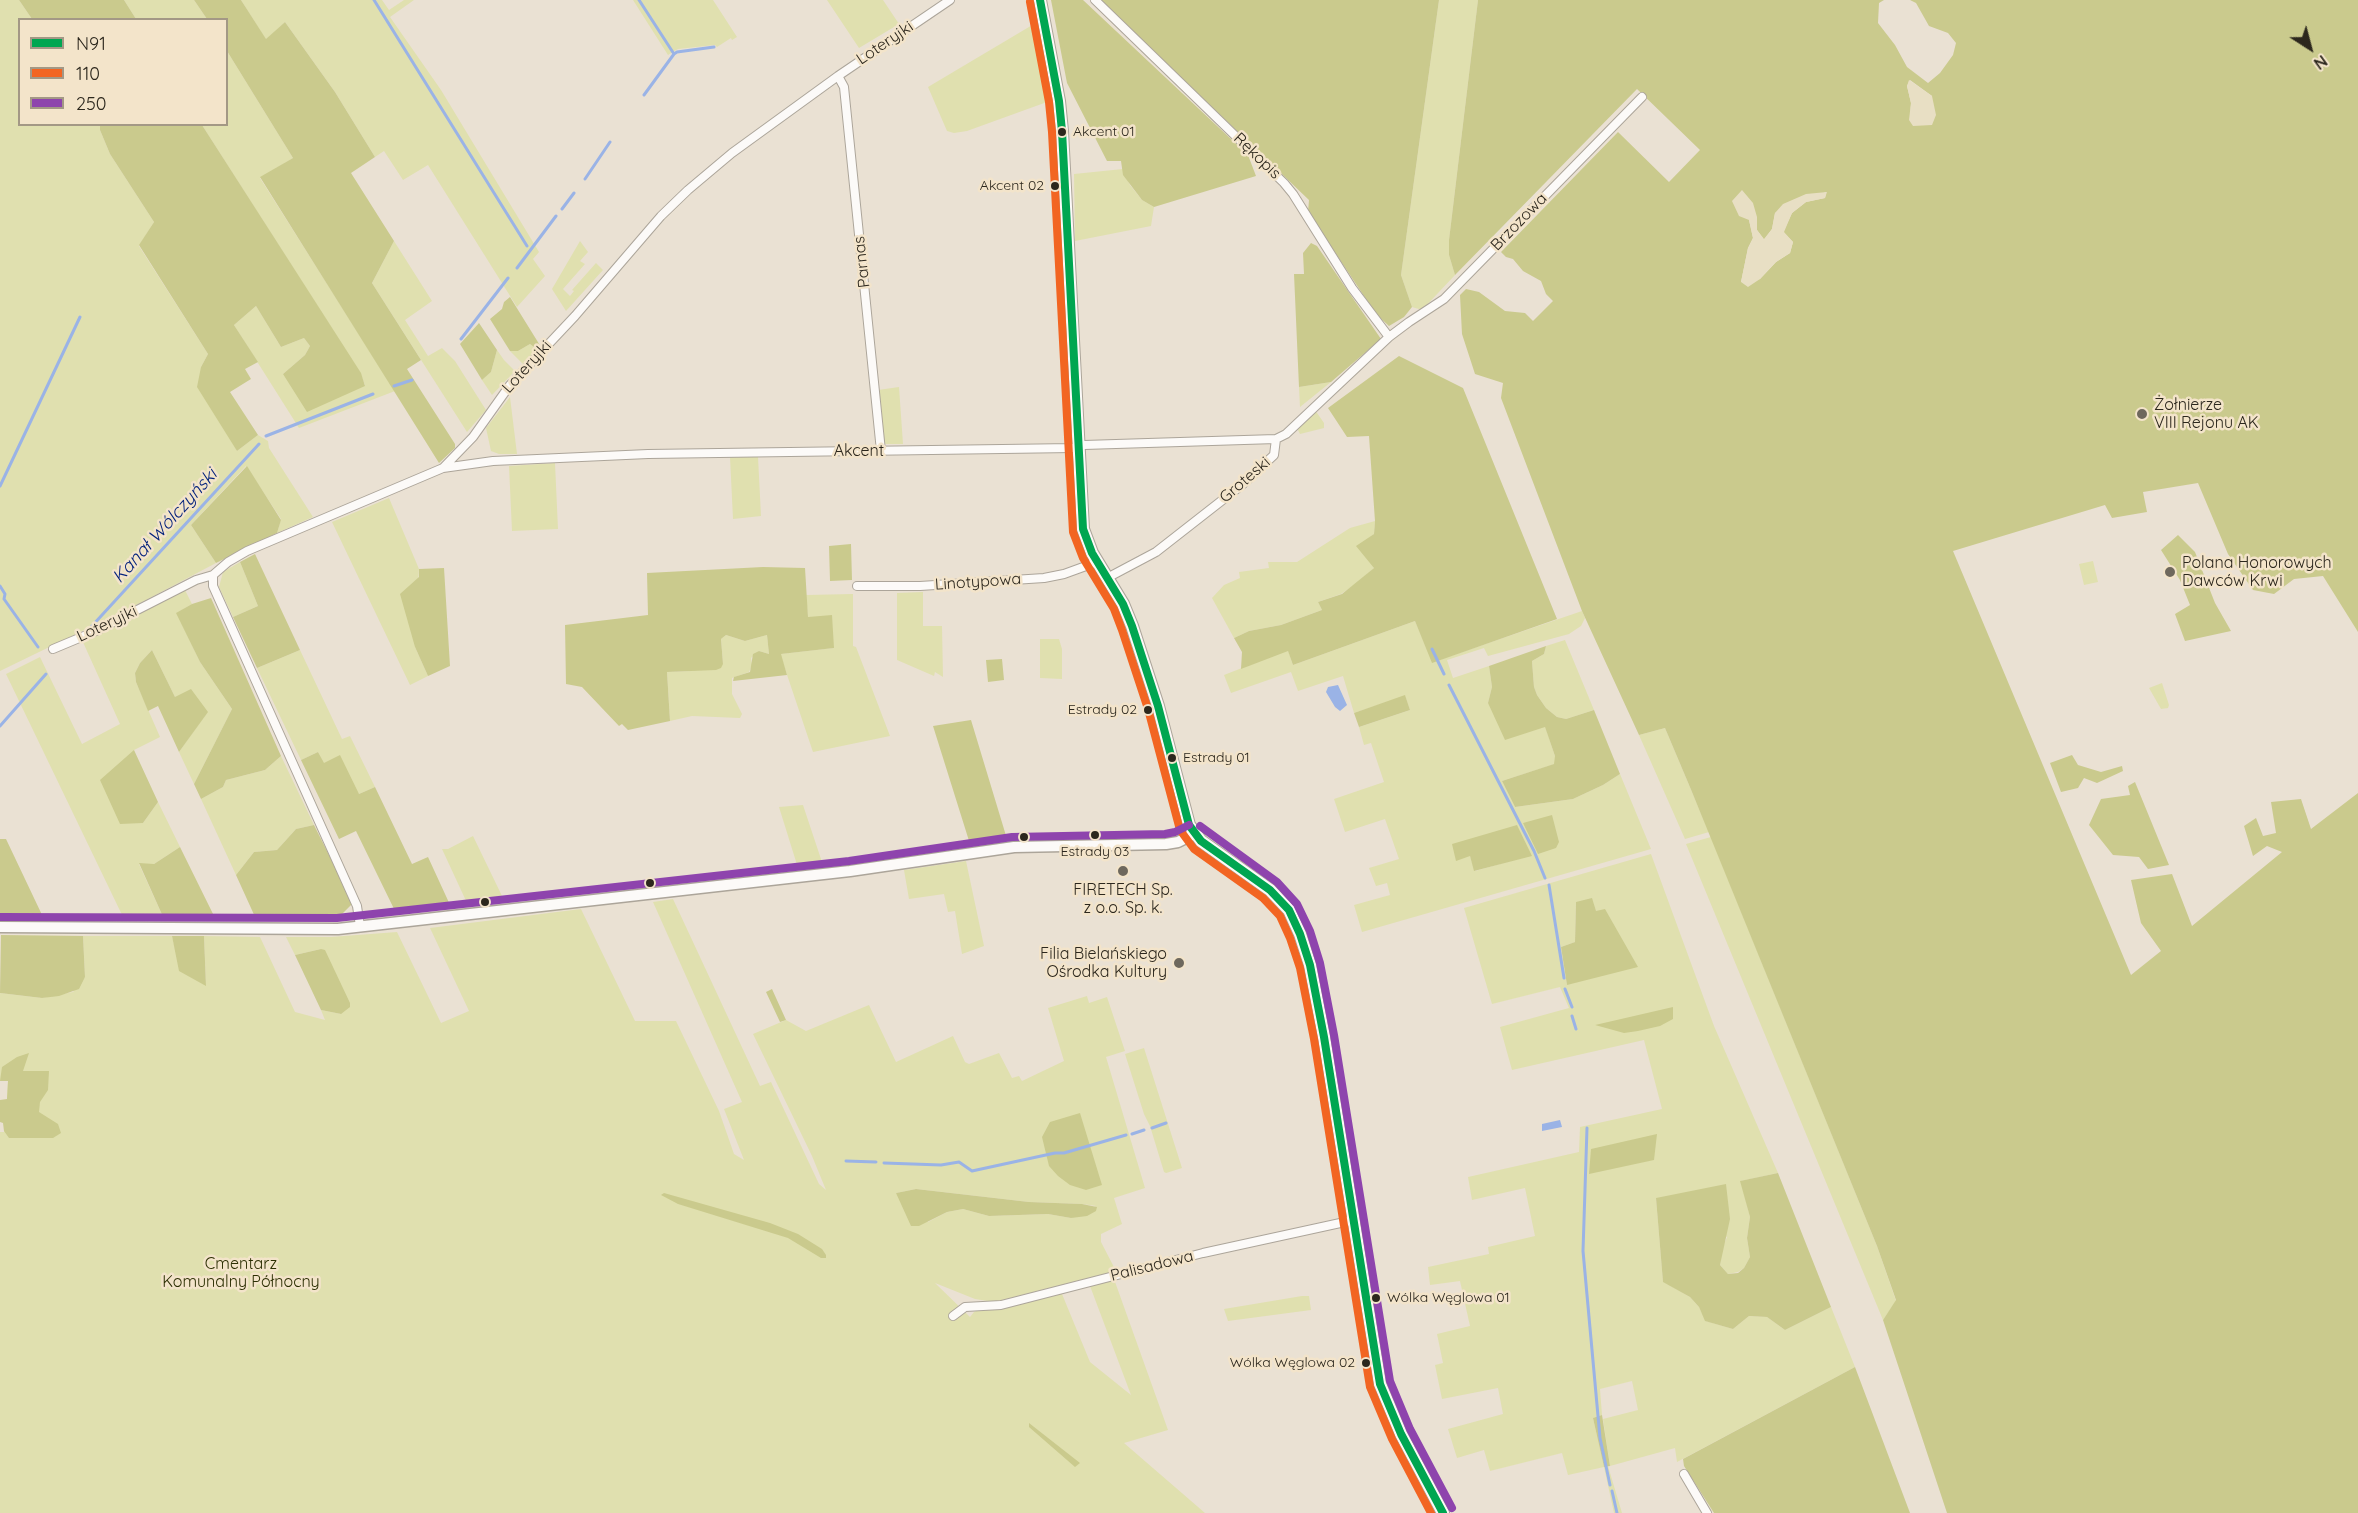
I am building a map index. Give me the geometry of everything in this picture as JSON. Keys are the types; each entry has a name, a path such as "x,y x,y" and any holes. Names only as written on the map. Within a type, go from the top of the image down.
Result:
{"main road":[{"path":"1040,0 1059,101 1062,131 1083,529 1097,562 1123,604 1132,626 1158,706 1187,820 1194,834 1270,890 1289,910 1295,921 1310,965 1318,1002 1380,1384 1401,1434 1443,1513"}],"street":[{"name":"Loteryjki","path":"52,649 96,631 196,580 213,575 228,562 247,551 443,468 473,437 510,385 575,316 661,216 719,163 838,76 950,0"},
{"name":"Rękopis","path":"1095,0 1284,183 1352,288 1389,337"},
{"name":"Parnas","path":"838,76 844,87 881,451"},
{"name":"Brzozowa","path":"1389,337 1444,299 1642,97"},
{"name":"Groteski","path":"1107,578 1156,552 1243,484 1271,459 1275,452 1276,439 1286,434 1389,337"},
{"name":"Akcent","path":"443,468 493,461 648,454 1073,448 1276,439"},
{"name":"Linotypowa","path":"857,586 920,586 1044,578 1064,574 1097,562"},
{"path":"213,575 213,585 357,906 360,926"},
{"path":"0,927 339,929 850,871 1014,847 1166,844 1178,842 1194,834"},
{"name":"Palisadowa","path":"953,1316 965,1307 1001,1305 1203,1253 1354,1221"},
{"path":"1684,1474 1707,1513"}],"green space":[{"path":"0,0 19,0 31,18 18,18 18,126 100,126 110,154 154,222 139,246 208,354 201,367 237,451 258,435 268,441 269,448 313,517 277,533 281,519 246,466 191,525 216,563 0,671"},
{"path":"19,0 124,0 135,18 31,18"},
{"path":"124,0 194,0 206,18 135,18"},
{"path":"194,0 241,0 266,39 285,22 335,92 375,157 351,173 394,241 372,283 421,360 407,369 455,444 455,448 439,463 260,177 293,158 228,53 228,18 206,18"},
{"path":"241,0 382,0 389,10 404,0 414,0 390,17 441,90 539,252 533,259 545,276 517,307 428,165 403,180 384,151 375,157 335,92 285,22 266,40"},
{"path":"633,0 713,0 737,37 717,47 715,45 678,49 668,55"},
{"path":"827,0 883,0 899,24 859,48"},
{"path":"1051,0 1083,0 1248,155 1256,176 1154,207 1142,200 1123,175 1121,161 1107,161 1067,83"},
{"path":"1100,0 1439,0 1401,275 1412,307 1404,317 1389,326 1376,314 1308,212 1309,200"},
{"path":"1439,0 1478,0 1449,240 1449,255 1455,275 1422,310 1412,307 1401,275"},
{"path":"1478,0 1884,0 1879,3 1878,23 1895,45 1907,67 1928,83 1940,73 1953,55 1956,43 1948,33 1929,26 1916,3 1910,0 2358,0 2358,632 2323,576 2294,579 2274,594 2253,590 2228,554 2198,483 2143,492 2147,512 2112,518 2105,505 1953,551 2131,975 2161,951 2141,923 2131,880 2172,874 2192,926 2282,852 2267,846 2253,856 2244,826 2256,818 2263,836 2276,833 2271,802 2301,799 2311,829 2358,793 2358,1513 1947,1513 1883,1320 1896,1300 1877,1246 1692,792 1665,728 1639,735 1582,611 1501,398 1503,383 1475,374 1462,334 1460,295 1466,289 1479,292 1505,311 1525,313 1533,321 1553,301 1546,294 1541,281 1523,271 1513,259 1501,252 1618,132 1669,182 1700,150 1637,89 1455,275 1449,255","holes":["1910,80 1932,96 1910,120 1911,103 1907,86","1826,192 1825,198 1806,202 1792,213 1783,232 1793,242 1790,253 1776,262 1760,279 1741,282 1748,248 1753,238 1749,220 1757,217 1757,230 1764,240 1772,229 1775,213"]},
{"path":"1034,24 1047,102 967,131 954,133 947,131 928,87"},
{"path":"228,53 293,158 260,178 395,391 299,428 234,325 256,306 281,347 304,338 310,346 305,355 283,374 365,385 360,373 203,126 228,126"},
{"path":"100,126 203,126 361,373 365,386 307,412 283,374 305,355 310,346 304,338 281,347 256,306 234,325 258,362 245,369 251,379 230,392 258,435 237,451 197,387 201,367 208,354 139,245 154,222 110,154"},
{"path":"1123,169 1130,185 1142,200 1154,207 1151,226 1075,241 1074,174"},
{"path":"394,241 432,301 405,320 428,356 442,348 455,361 486,410 467,432 372,283"},
{"path":"580,241 588,252 580,261 585,264 563,289 570,296 574,291 572,290 596,263 603,270 566,311 552,289"},
{"path":"1311,243 1317,246 1381,339 1331,382 1299,387 1294,274 1304,274 1303,253"},
{"path":"510,297 541,347 538,350 530,344 518,351 510,351 490,319 502,309 504,302"},
{"path":"479,323 497,350 491,372 482,380 460,344"},
{"path":"530,344 538,350 523,364 510,351 518,351"},
{"path":"497,350 515,371 492,395 482,380 491,372"},
{"path":"1399,356 1463,388 1557,619 1432,663 1415,621 1293,665 1288,651 1241,669 1242,652 1234,638 1249,631 1281,625 1322,610 1318,602 1342,594 1374,568 1356,546 1374,534 1369,436 1347,437 1328,408"},
{"path":"1331,382 1300,407 1299,387"},
{"path":"899,387 903,444 886,444 884,443 878,390"},
{"path":"510,397 517,454 499,454 491,451 486,428"},
{"path":"1315,410 1324,423 1324,428 1300,434 1298,430 1300,424"},
{"path":"730,457 758,457 761,516 733,519"},
{"path":"555,463 558,529 512,531 509,466"},
{"path":"247,466 281,520 277,533 216,563 191,525"},
{"path":"389,498 419,569 415,647 428,676 410,685 332,522"},
{"path":"1375,521 1374,534 1368,539 1374,568 1356,584 1341,594 1318,602 1322,610 1281,625 1249,631 1234,638 1212,598 1224,585 1240,578 1239,572 1269,568 1268,562 1297,562 1350,528"},
{"path":"2178,535 2195,552 2215,603 2231,631 2185,641 2175,614 2190,605 2180,580 2161,550"},
{"path":"851,544 852,580 830,581 829,546"},
{"path":"255,554 300,650 257,668 233,617 258,606 240,562"},
{"path":"2093,561 2098,582 2084,585 2079,564"},
{"path":"240,562 258,606 233,617 219,587 223,572"},
{"path":"763,567 805,568 808,617 832,615 834,648 781,654 787,675 733,681 734,677 750,672 753,654 759,651 769,654 767,635 745,641 726,635 721,639 723,664 721,668 667,672 670,721 628,730 622,724 619,726 582,687 566,684 565,625 648,615 647,573"},
{"path":"444,568 450,666 428,676 415,647 400,594 419,577 419,569"},
{"path":"185,590 192,604 177,613 200,662 232,709 194,784 179,752 207,712 175,697 152,650 140,663 135,673 136,682 160,737 134,750 143,823 158,802 180,847 154,864 139,864 164,919 123,917 6,674 40,657 82,744 120,724 82,640"},
{"path":"923,592 923,626 942,626 943,677 935,672 934,676 897,660 897,593"},
{"path":"853,594 853,646 856,647 890,736 813,752 780,654 834,648 808,617 806,595"},
{"path":"211,598 281,756 265,770 226,780 223,787 201,799 194,784 232,709 200,662 176,613 192,604"},
{"path":"1582,611 1585,618 1581,626 1569,634 1488,656 1484,648 1447,660 1453,678 1489,666 1492,687 1488,703 1545,726 1555,756 1555,764 1502,781 1515,807 1573,799 1620,774 1651,849 1362,932 1354,905 1390,895 1387,883 1376,886 1369,868 1399,859 1385,819 1345,832 1334,799 1384,782 1371,743 1364,745 1359,727 1410,710 1405,696 1354,713 1343,676 1298,691 1291,672 1231,693 1224,675 1288,650 1293,665 1415,621 1433,662","holes":["1532,855 1475,871 1470,856"]},
{"path":"726,635 745,641 767,635 769,654 759,651 751,658 752,665 749,672 732,678 732,694 742,714 740,718 692,716 670,721 667,672 690,671 723,664 721,639"},
{"path":"1040,639 1059,639 1062,649 1062,679 1040,678"},
{"path":"1565,640 1594,710 1566,719 1557,717 1546,708 1537,695 1534,687 1532,661 1544,654 1546,646"},
{"path":"1546,646 1544,654 1532,661 1534,687 1537,695 1546,708 1557,717 1566,719 1594,710 1620,774 1573,799 1515,807 1502,781 1554,764 1555,756 1545,727 1505,740 1488,703 1492,687 1489,666"},
{"path":"152,650 175,697 191,689 208,712 179,752 158,706 148,711 136,682 135,673 140,663"},
{"path":"300,650 342,739 350,736 375,787 359,794 323,763 318,752 301,760 257,668"},
{"path":"1002,659 1004,680 988,682 986,660"},
{"path":"2162,683 2169,705 2168,708 2161,709 2149,688"},
{"path":"1405,695 1410,710 1359,727 1354,713"},
{"path":"971,720 1007,839 970,844 933,726"},
{"path":"1665,728 1709,832 1685,839 1639,735"},
{"path":"134,750 158,802 143,823 120,824 100,780"},
{"path":"318,752 324,763 340,755 359,794 375,787 412,864 428,857 451,907 396,913 356,831 339,839 301,760"},
{"path":"2072,755 2078,765 2101,772 2122,766 2123,771 2097,783 2084,778 2078,788 2061,792 2050,763"},
{"path":"281,756 314,825 296,829 277,850 254,852 236,875 201,799 223,787 226,780 265,770"},
{"path":"2135,782 2169,865 2148,869 2139,857 2113,855 2089,825 2101,799 2130,795 2128,786"},
{"path":"803,805 823,865 798,868 779,807"},
{"path":"1552,815 1559,842 1556,848 1538,854 1523,823"},
{"path":"314,825 353,903 338,918 328,920 256,919 236,875 254,852 277,850 296,829"},
{"path":"1517,825 1532,856 1474,871 1470,856 1456,861 1452,844"},
{"path":"473,836 503,898 467,903 442,849 448,849"},
{"path":"1711,837 1877,1246 1896,1301 1883,1320 1686,844"},
{"path":"0,839 6,839 43,917 0,918"},
{"path":"180,847 215,918 164,919 139,863 154,864"},
{"path":"1651,854 1714,1026 1778,1173 1741,1181 1750,1217 1747,1238 1750,1257 1744,1268 1738,1272 1728,1274 1720,1265 1722,1249 1727,1237 1656,1198 1663,1281 1690,1297 1699,1307 1706,1321 1733,1329 1749,1316 1767,1317 1785,1330 1831,1307 1855,1367 1677,1462 1675,1448 1610,1466 1603,1419 1638,1410 1632,1381 1600,1389 1602,1415 1593,1418 1604,1467 1568,1475 1562,1453 1490,1471 1484,1450 1457,1458 1448,1429 1503,1414 1498,1388 1442,1399 1435,1365 1443,1363 1437,1334 1470,1326 1460,1281 1430,1285 1428,1267 1489,1254 1488,1247 1535,1236 1525,1188 1472,1200 1468,1177 1579,1152 1580,1127 1662,1109 1644,1040 1512,1070 1500,1027 1569,1008 1560,987 1492,1004 1464,908","holes":["1576,902 1596,911 1567,985 1561,947 1575,942"]},
{"path":"966,861 984,946 962,954 955,911 948,912 944,894 909,899 904,870"},
{"path":"1592,898 1596,911 1605,909 1638,967 1567,985 1561,947 1575,942 1576,902"},
{"name":"Cmentarz Komunalny Północny","path":"673,899 760,1086 771,1082 819,1184 826,1190 753,1034 786,1020 806,1031 869,1005 896,1062 953,1036 965,1062 969,1064 999,1053 1012,1078 1019,1076 1022,1081 1064,1061 1048,1008 1087,996 1089,1003 1107,997 1125,1051 1106,1057 1145,1188 1114,1198 1122,1224 1101,1234 1101,1242 1116,1271 994,1302 975,1299 935,1283 970,1317 974,1312 983,1308 1049,1294 1062,1294 1090,1362 1131,1395 1090,1286 1114,1279 1168,1430 1124,1443 1205,1513 0,1513 0,1132 4,1132 4,1122 0,1100 7,1100 8,1081 0,1081 0,993 42,998 73,992 85,977 83,936 172,936 175,948 206,985 204,936 260,937 295,1012 325,1020 321,1010 341,1014 321,949 295,955 286,937 331,937 397,932 441,1023 469,1011 430,928 581,909 635,1021 676,1021 719,1111 734,1154 744,1160 724,1109 742,1102 653,902","holes":["916,1189 1029,1202 1096,1206 1071,1218 1048,1214 989,1216 963,1209 947,1212 928,1222 896,1193"]},
{"path":"1,935 83,936 85,977 79,989 59,996 42,998 0,993"},
{"path":"172,936 204,936 206,986 179,971"},
{"path":"325,950 350,1003 350,1007 341,1014 321,1010 295,955"},
{"path":"772,989 786,1020 780,1022 766,992"},
{"path":"1673,1007 1673,1019 1660,1026 1624,1033 1595,1025"},
{"path":"1144,1048 1182,1168 1166,1173 1125,1054"},
{"path":"29,1053 23,1071 49,1071 48,1090 40,1102 39,1112 58,1124 61,1133 53,1138 9,1138 4,1131 3,1123 0,1122 0,1100 7,1099 8,1081 0,1081 2,1067 17,1057"},
{"path":"1080,1113 1102,1185 1086,1190 1070,1185 1049,1166 1042,1137 1050,1122"},
{"path":"1657,1134 1654,1160 1589,1174 1591,1149"},
{"path":"1778,1173 1831,1307 1785,1330 1767,1317 1749,1316 1733,1329 1705,1321 1699,1307 1690,1297 1663,1282 1656,1198 1726,1184 1730,1219 1720,1265 1728,1274 1738,1273 1750,1257 1747,1238 1750,1217 1740,1181"},
{"path":"916,1189 1097,1207 1096,1211 1087,1216 1071,1218 1048,1214 989,1216 963,1209 947,1212 919,1226 911,1226 896,1193"},
{"path":"664,1193 770,1223 798,1234 822,1249 826,1258 821,1258 788,1238 678,1204 661,1195"},
{"path":"1309,1296 1311,1310 1228,1321 1224,1309"},
{"path":"1855,1367 1910,1513 1714,1513 1684,1466 1683,1459"},
{"path":"1602,1415 1610,1466 1604,1467 1593,1418"},
{"path":"1029,1423 1080,1463 1075,1467 1029,1427"},
{"path":"1608,1466 1622,1513 1614,1513 1604,1467"}],"sand":[{"path":"1909,80 1932,96 1936,115 1932,125 1913,126 1909,120 1911,103 1907,86"},
{"path":"1742,190 1753,203 1757,217 1757,230 1764,239 1772,229 1775,213 1783,204 1806,194 1827,192 1825,198 1806,202 1792,213 1784,232 1793,242 1790,253 1776,262 1760,279 1748,287 1741,282 1748,248 1753,238 1749,220 1739,216 1732,201"}],"water":[{"path":"1338,685 1347,705 1340,711 1326,692 1328,687"},
{"path":"1560,1120 1562,1127 1542,1131 1542,1124"}],"waterway":[{"path":"374,0 527,246"},
{"path":"639,0 674,54"},
{"name":"Kanał Wólczyński","path":"644,95 674,54 714,47"},
{"name":"Kanał Wólczyński","path":"585,179 610,142"},
{"name":"Kanał Wólczyński","path":"562,209 574,193"},
{"name":"Kanał Wólczyński","path":"517,268 556,216"},
{"name":"Kanał Wólczyński","path":"461,339 508,278"},
{"path":"0,486 80,317"},
{"name":"Kanał Wólczyński","path":"394,386 412,380"},
{"name":"Kanał Wólczyński","path":"266,436 373,394"},
{"name":"Kanał Wólczyński","path":"91,627 259,444"},
{"path":"0,586 5,594 4,599 38,647"},
{"path":"1432,649 1444,674"},
{"name":"Kanał Wólczyński","path":"0,726 46,674"},
{"path":"1449,685 1534,851 1545,878"},
{"path":"1549,885 1564,978"},
{"path":"1565,989 1572,1007"},
{"path":"1572,1016 1576,1029"},
{"path":"1152,1128 1166,1123"},
{"path":"1587,1128 1583,1251 1600,1438 1610,1485"},
{"path":"1132,1134 1144,1130"},
{"path":"884,1163 941,1165 959,1162 972,1171 1064,1153 1126,1135"},
{"path":"846,1161 876,1162"},
{"path":"1612,1491 1617,1513"}],"transit line":[{"name":"N91","path":"1040,0 1059,101 1062,131 1083,529 1092,553 1123,604 1132,626 1158,706 1189,825 1201,841 1270,890 1289,910 1300,934 1310,965 1324,1037 1380,1384 1401,1434 1443,1513"},
{"name":"110","path":"1030,2 1049,102 1052,132 1073,532 1083,558 1114,609 1122,630 1148,709 1180,830 1194,849 1263,898 1280,916 1290,938 1300,968 1314,1039 1370,1387 1392,1439 1431,1513"},
{"name":"250","path":"0,917 337,918 849,861 1012,837 1165,834 1189,825"},
{"name":"250","path":"1200,826 1277,882 1297,904 1310,931 1320,963 1334,1035 1390,1381 1410,1429 1452,1508"}],"place":[{"name":"Akcent 01","path":"1062,132"},
{"name":"Akcent 02","path":"1055,186"},
{"name":"Żołnierze VIII Rejonu AK","path":"2142,414"},
{"name":"Polana Honorowych Dawców Krwi","path":"2170,572"},
{"name":"Estrady 02","path":"1148,710"},
{"name":"Estrady 01","path":"1172,758"},
{"name":"Estrady 03","path":"1095,835"},
{"name":"FIRETECH Sp. z o.o. Sp. k.","path":"1123,871"},
{"name":"Filia Bielańskiego Ośrodka Kultury","path":"1179,963"},
{"name":"Wólka Węglowa 01","path":"1376,1298"},
{"name":"Wólka Węglowa 02","path":"1366,1363"}]}
